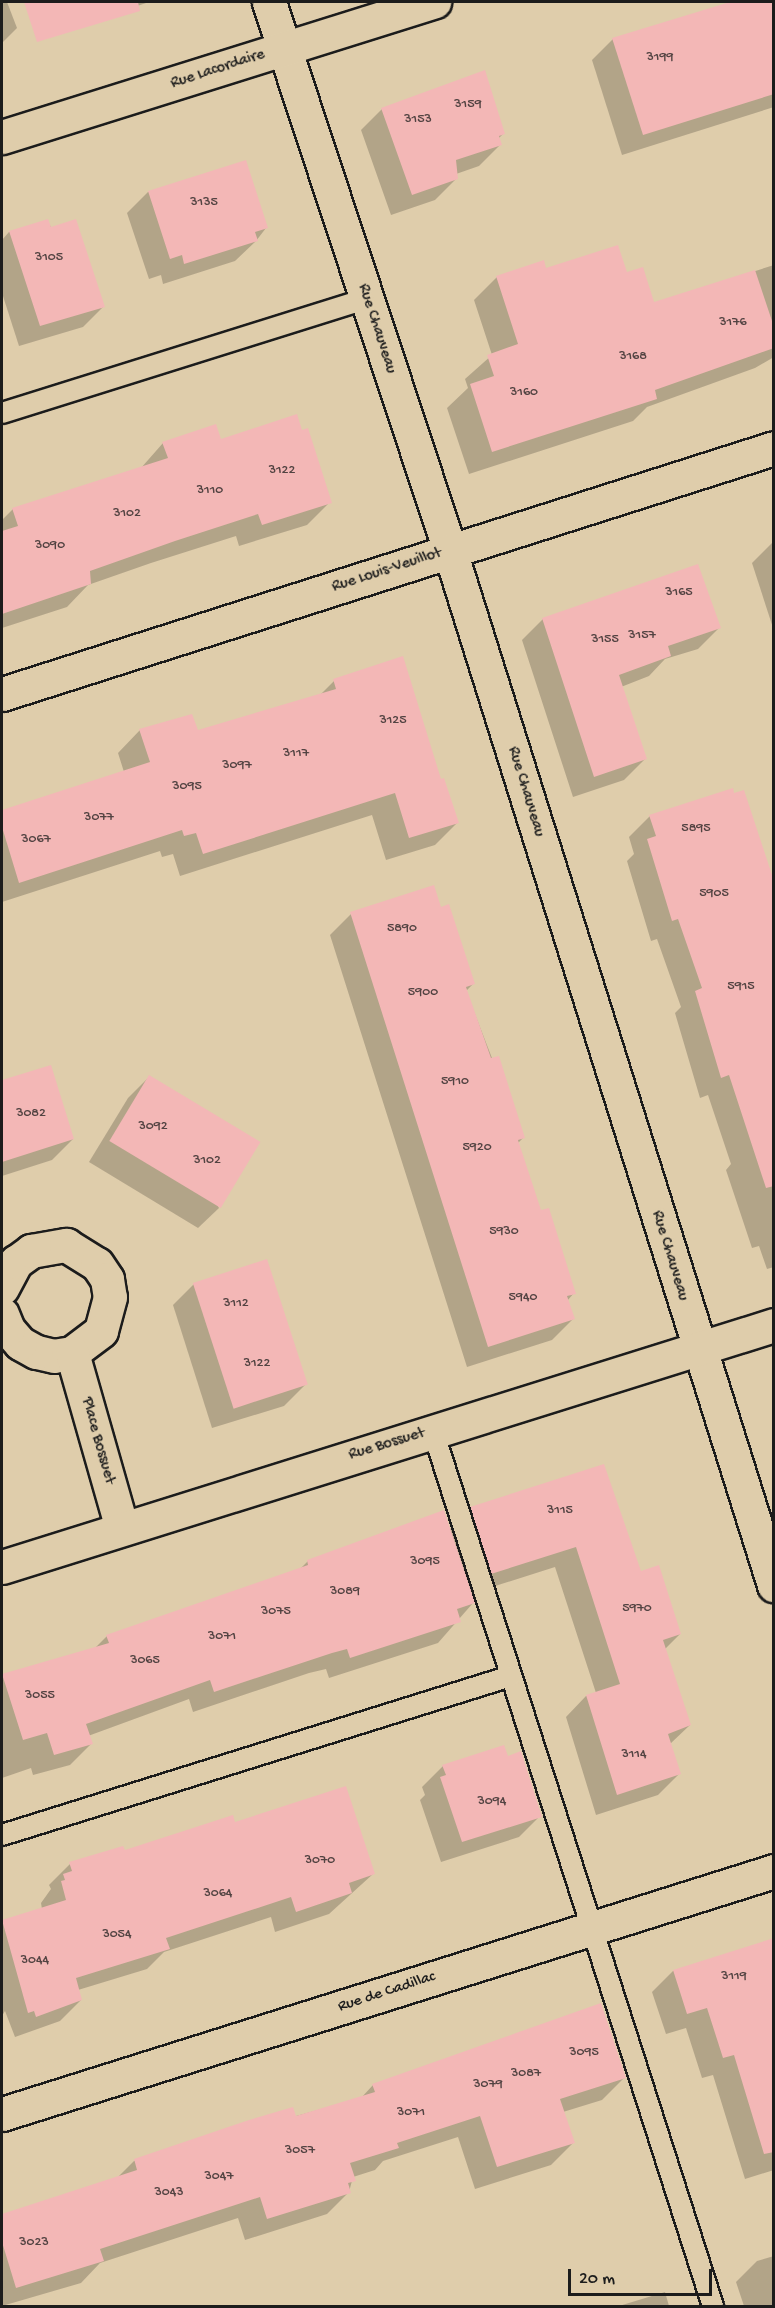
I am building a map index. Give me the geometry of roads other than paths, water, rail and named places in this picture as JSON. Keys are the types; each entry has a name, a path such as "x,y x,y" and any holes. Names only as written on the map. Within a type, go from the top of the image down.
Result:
{"street":[{"name":"Rue Chauveau","path":"269,2 450,551 774,1585"},
{"name":"Rue Lacordaire","path":"2,137 434,2"},
{"name":"Rue Louis-Veuillot","path":"2,694 774,448"},
{"path":"2,1288 16,1262 48,1245 66,1245 97,1264 107,1279 109,1314 101,1331 72,1353 54,1356 20,1343 8,1329 2,1314"},
{"name":"Rue Bossuet","path":"2,1567 774,1325"},
{"name":"Place Bossuet","path":"72,1353 122,1528"},
{"name":"Rue de Cadillac","path":"2,2115 774,1871"}],"lane":[{"path":"2,413 366,298"},
{"path":"433,1431 713,2307"},
{"path":"2,1835 511,1676"}]}
